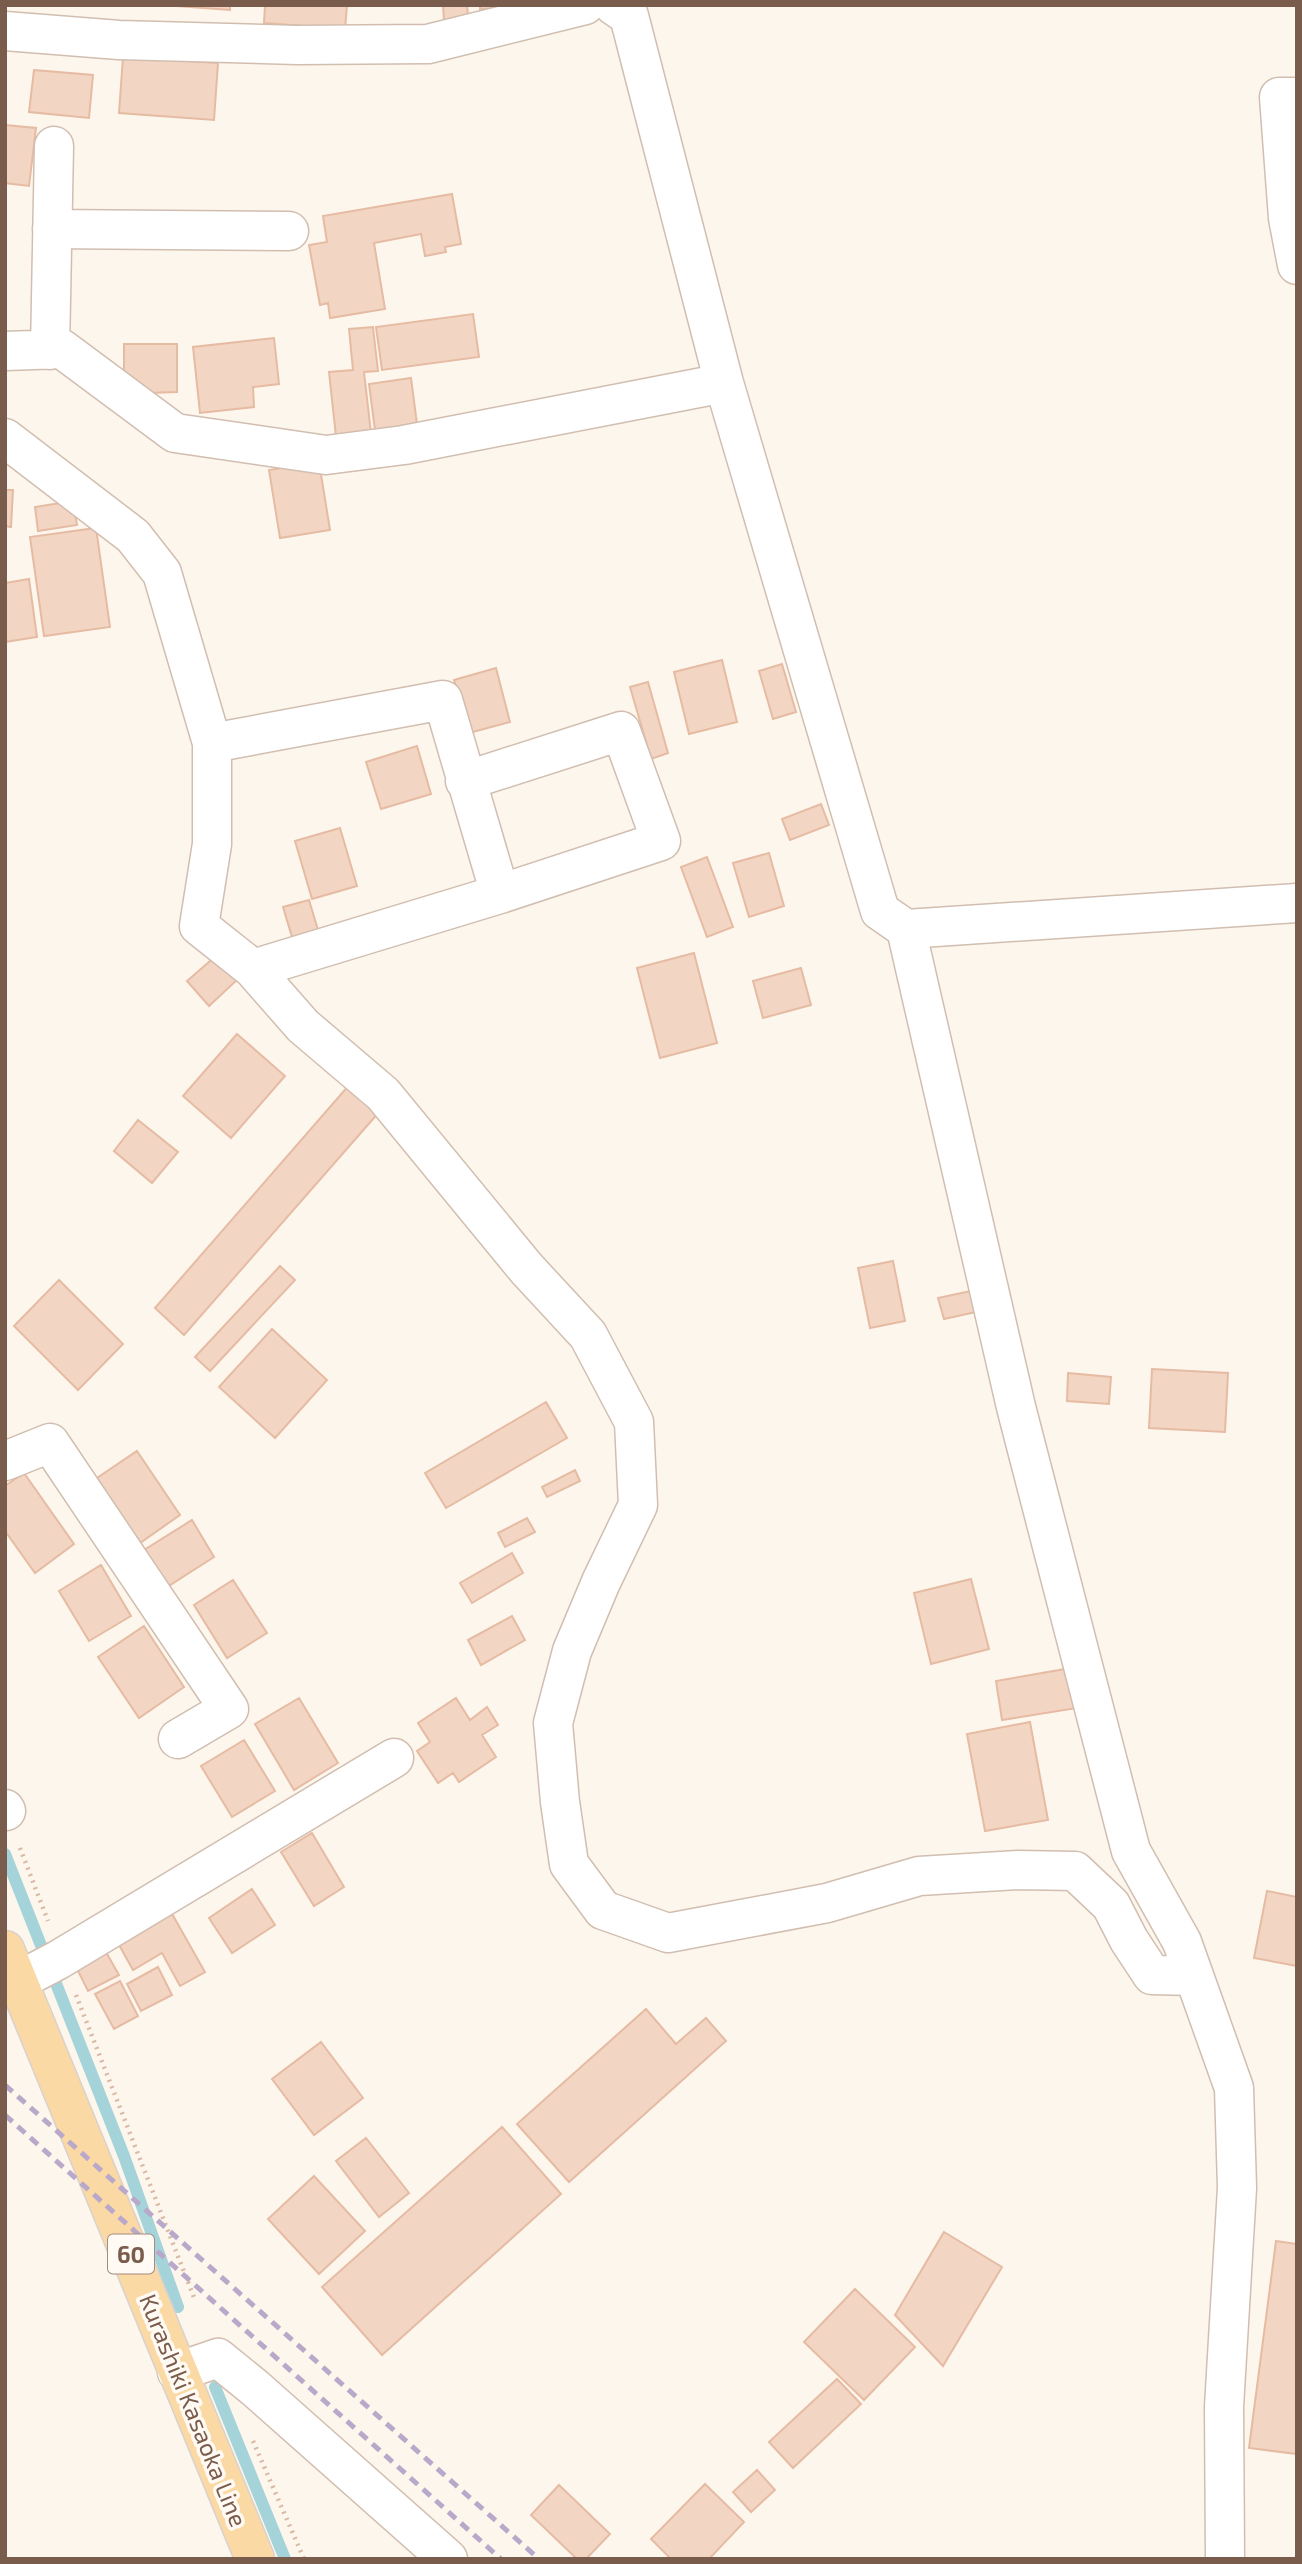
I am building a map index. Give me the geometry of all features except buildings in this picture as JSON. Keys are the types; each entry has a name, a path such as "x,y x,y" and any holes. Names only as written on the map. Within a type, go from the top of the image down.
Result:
{"main road":[{"name":"Kurashiki Kasaoka Line","path":"36,1964 177,2372 255,2559"}],"street":[{"path":"5,31 146,41 297,45 428,44 585,5"},
{"path":"613,5 629,16 724,383 880,911 906,929 1297,903"},
{"path":"1297,97 1279,97 1288,218 1297,265"},
{"path":"50,350 54,146"},
{"path":"52,229 289,232"},
{"path":"5,351 62,349 175,433 326,455 404,445 724,383"},
{"path":"5,438 133,536 162,573 212,744 212,844 199,926 253,969 303,1026 383,1094 526,1268 588,1335 634,1422 638,1504 572,1651 553,1723 569,1864 603,1910 668,1934 827,1903 919,1876 1018,1870 1075,1871 1111,1905 1129,1940 1152,1975 1194,1976"},
{"path":"212,744 443,700 500,894"},
{"path":"253,969 500,894 661,841 621,731 465,781"},
{"path":"906,929 1016,1407 1131,1852 1182,1942 1234,2088 1237,2188 1224,2407 1225,2559"},
{"path":"5,1461 50,1443 229,1709 178,1739"},
{"path":"36,1964 394,1758"},
{"path":"177,2372 218,2358 448,2559"}],"path":[{"path":"6,1810 36,1964 218,2358"},
{"path":"250,2433 304,2559"}],"waterway":[{"path":"5,1854 124,2156 178,2307"},
{"path":"215,2387 285,2559"}],"railway":[{"path":"5,2085 539,2559"},
{"path":"5,2115 501,2559"}]}
